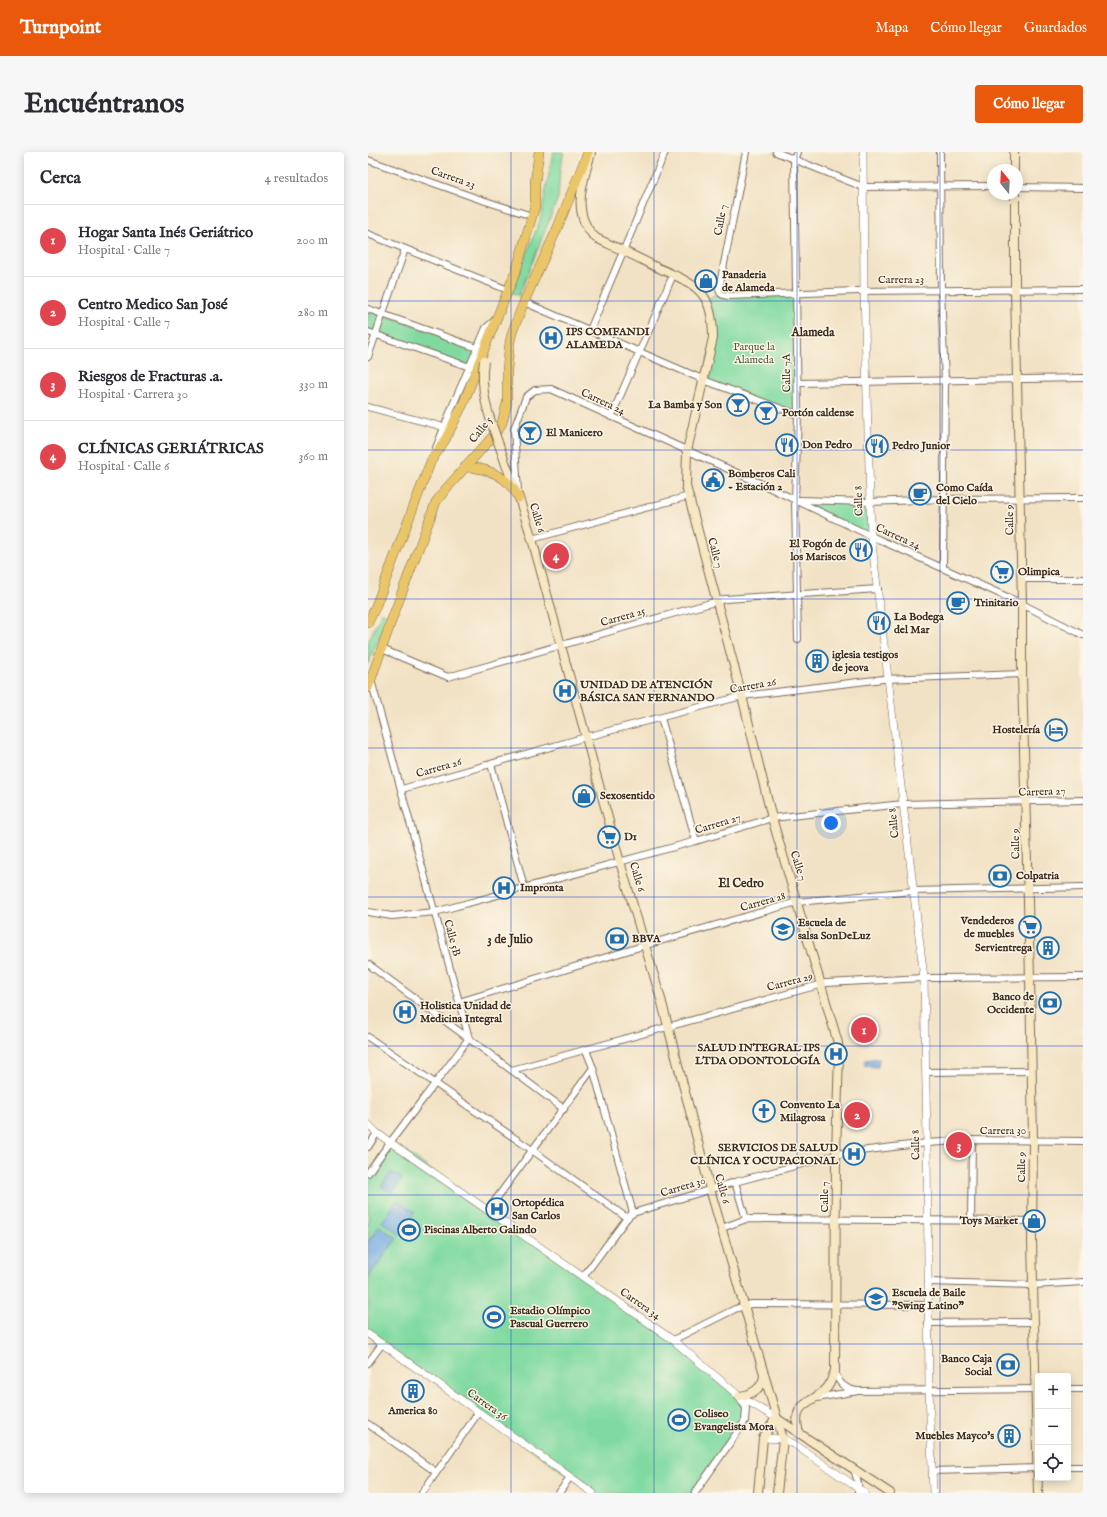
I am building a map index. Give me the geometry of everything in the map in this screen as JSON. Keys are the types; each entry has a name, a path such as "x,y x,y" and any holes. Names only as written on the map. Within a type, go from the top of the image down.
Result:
{"main road":[{"path":"368,623 372,606 431,461 445,440 464,402 482,360 487,342 516,271 535,206 536,173 539,152"},
{"path":"536,173 544,152"},
{"name":"Calle 5","path":"370,684 434,506 441,494 495,434 504,419 507,402 507,369 510,341 524,302 557,229 588,152"},
{"path":"591,152 580,193 580,209 584,222 590,233 596,238 673,275"},
{"path":"1014,152 1014,164"},
{"name":"Calle 9","path":"1015,200 1015,290 1022,579 1022,674 1032,1071 1033,1285 1036,1373"},
{"name":"Calle 7","path":"673,275 696,288 706,298 713,324 713,338 687,451 685,476 688,496 742,696 772,818 838,1043 835,1371 827,1388 805,1403 798,1416 797,1423 800,1434"},
{"name":"Calle 6","path":"482,360 485,400 532,539 620,862 646,945 710,1189 783,1439 777,1493"},
{"path":"465,467 484,469 499,475 512,487 519,498"},
{"path":"739,1396 745,1396 756,1390 763,1380 764,1374"},
{"name":"Calle 9","path":"1037,1409 1038,1445"},
{"path":"758,1493 763,1438 776,1418"},
{"name":"Carrera 34","path":"776,1418 890,1493"},
{"name":"Calle 9","path":"1038,1481 1038,1493"}],"street":[{"path":"590,330 664,152"},
{"name":"Calle 7","path":"720,293 719,289 746,152"},
{"path":"776,152 863,187 987,186"},
{"name":"Calle 7A","path":"796,152 794,160 798,415 795,500 798,639"},
{"name":"Calle 8","path":"862,152 864,291 871,536 924,978 929,1390 933,1493"},
{"path":"940,152 941,291 945,381 943,567"},
{"name":"Carrera 23","path":"368,160 532,216"},
{"path":"1023,186 1083,188"},
{"path":"368,234 508,290"},
{"path":"368,357 405,248"},
{"path":"611,417 673,275"},
{"name":"Carrera 23","path":"720,293 728,296 864,291 1083,289"},
{"path":"524,302 640,351 703,380 798,415"},
{"path":"368,309 477,348"},
{"path":"431,461 486,328 496,320"},
{"path":"368,332 470,367"},
{"path":"798,383 1083,378"},
{"name":"Carrera 24","path":"519,498 514,429 526,397 535,390 551,389 871,536 943,567 1022,604 1083,635"},
{"path":"368,407 444,428"},
{"path":"532,539 688,496"},
{"path":"795,500 869,502 944,499 1083,498"},
{"path":"1022,579 1083,579"},
{"name":"Carrera 25","path":"382,649 448,677 725,599 878,589"},
{"name":"Carrera 26","path":"402,789 586,737 742,696 888,679 1022,674"},
{"name":"Calle 5B","path":"370,684 402,789 469,1038"},
{"path":"661,718 696,841"},
{"path":"491,764 524,887"},
{"name":"Carrera 27","path":"368,912 392,916 435,912 696,841 772,818 903,804 1083,800"},
{"name":"Carrera 28","path":"459,1002 646,945 797,902 913,890 1083,887"},
{"path":"368,964 564,1108"},
{"name":"Carrera 29","path":"512,1070 820,984 924,978 1083,977"},
{"path":"368,1037 532,1150 627,1218"},
{"path":"368,1173 390,1141 436,1084 469,1038"},
{"path":"586,1050 593,1068 633,1213"},
{"path":"488,1210 593,1068"},
{"path":"926,1072 1032,1071"},
{"name":"Carrera 34","path":"368,1124 377,1132 673,1340 739,1396 776,1418"},
{"name":"Carrera 34","path":"368,1129 377,1132"},
{"path":"368,1147 377,1132"},
{"path":"971,1220 972,1140"},
{"name":"Carrera 30","path":"583,1277 627,1218 633,1213 710,1189 836,1154 927,1143 972,1140 1083,1142"},
{"path":"735,1182 746,1220"},
{"path":"722,1228 746,1220 1032,1221"},
{"path":"928,1282 1033,1285 1083,1282"},
{"path":"673,1340 735,1309 751,1304 928,1305"},
{"path":"928,1323 1034,1322"},
{"name":"Carrera 36","path":"368,1334 593,1493"},
{"path":"368,1363 382,1344"},
{"path":"835,1371 836,1379 840,1384 846,1388 858,1391"},
{"path":"811,1399 858,1391 1035,1389"},
{"path":"1071,1389 1083,1389"},
{"path":"695,1493 745,1421 746,1408 739,1396"},
{"path":"422,1493 478,1413"},
{"path":"368,1424 436,1472"},
{"path":"763,1438 783,1439 794,1444 858,1491 865,1493"},
{"path":"1071,1467 1083,1467"},
{"path":"854,1468 858,1491"},
{"path":"932,1471 1035,1468"},
{"path":"559,1493 570,1477"}],"green space":[{"path":"553,152 564,152 560,168 558,198 519,296 511,292 540,220"},
{"name":"Parque la Alameda","path":"720,293 795,294 798,415 703,380 713,338 706,299"},
{"path":"368,309 477,348 470,367 368,332"},
{"path":"795,500 869,502 871,536"},
{"path":"382,612 388,616 368,664 368,642"},
{"path":"390,1141 673,1340 744,1403 745,1421 695,1493 593,1493 368,1334 368,1173"}],"water":[{"path":"879,1058 878,1067 865,1066 865,1060"},
{"path":"392,1172 402,1179 392,1193 381,1186"},
{"path":"397,1200 415,1212 400,1234 382,1222"},
{"path":"379,1226 397,1238 368,1278 368,1242"}],"place":[{"name":"Panaderia de Alameda","path":"706,281"},
{"name":"IPS COMFANDI ALAMEDA","path":"551,338"},
{"name":"La Bamba y Son","path":"738,405"},
{"name":"Portón caldense","path":"766,413"},
{"name":"El Manicero","path":"530,433"},
{"name":"Don Pedro","path":"787,445"},
{"name":"Pedro Junior","path":"877,446"},
{"name":"Bomberos Cali - Estación 2","path":"713,480"},
{"name":"Como Caída del Cielo","path":"920,494"},
{"name":"El Fogón de los Mariscos","path":"861,550"},
{"name":"CLÍNICAS GERIÁTRICAS","path":"556,556"},
{"name":"Olimpica","path":"1002,572"},
{"name":"Trinitario","path":"958,603"},
{"name":"La Bodega del Mar","path":"879,623"},
{"name":"iglesia testigos de jeova","path":"817,661"},
{"name":"UNIDAD DE ATENCIÓN BÁSICA SAN FERNANDO","path":"565,691"},
{"name":"Hostelería","path":"1056,730"},
{"name":"Sexosentido","path":"584,796"},
{"name":"D1","path":"609,837"},
{"name":"Colpatria","path":"1000,876"},
{"name":"Impronta","path":"504,888"},
{"name":"Vendederos de muebles","path":"1030,927"},
{"name":"Escuela de salsa SonDeLuz","path":"783,929"},
{"name":"BBVA","path":"617,939"},
{"name":"Servientrega","path":"1048,948"},
{"name":"Banco de Occidente","path":"1050,1003"},
{"name":"Holistica Unidad de Medicina Integral","path":"405,1012"},
{"name":"Hogar Santa Inés Geriátrico","path":"864,1030"},
{"name":"SALUD INTEGRAL IPS LTDA ODONTOLOGÍA","path":"836,1054"},
{"name":"Convento La Milagrosa","path":"764,1111"},
{"name":"Centro Medico San José","path":"857,1115"},
{"name":"Riesgos de Fracturas .a.","path":"959,1145"},
{"name":"SERVICIOS DE SALUD CLÍNICA Y OCUPACIONAL","path":"854,1154"},
{"name":"Ortopédica San Carlos","path":"497,1209"},
{"name":"Toys Market","path":"1034,1221"},
{"name":"Piscinas Alberto Galindo","path":"409,1230"},
{"name":"Escuela de Baile \"Swing Latino\"","path":"876,1299"},
{"name":"Estadio Olímpico Pascual Guerrero","path":"494,1317"},
{"name":"Banco Caja Social","path":"1008,1365"},
{"name":"America 80","path":"413,1391"},
{"name":"Coliseo Evangelista Mora","path":"679,1420"},
{"name":"Muebles Mayco's","path":"1009,1436"}],"district":[{"name":"Alameda","path":"813,332"},
{"name":"El Cedro","path":"741,883"},
{"name":"3 de Julio","path":"510,939"}]}
